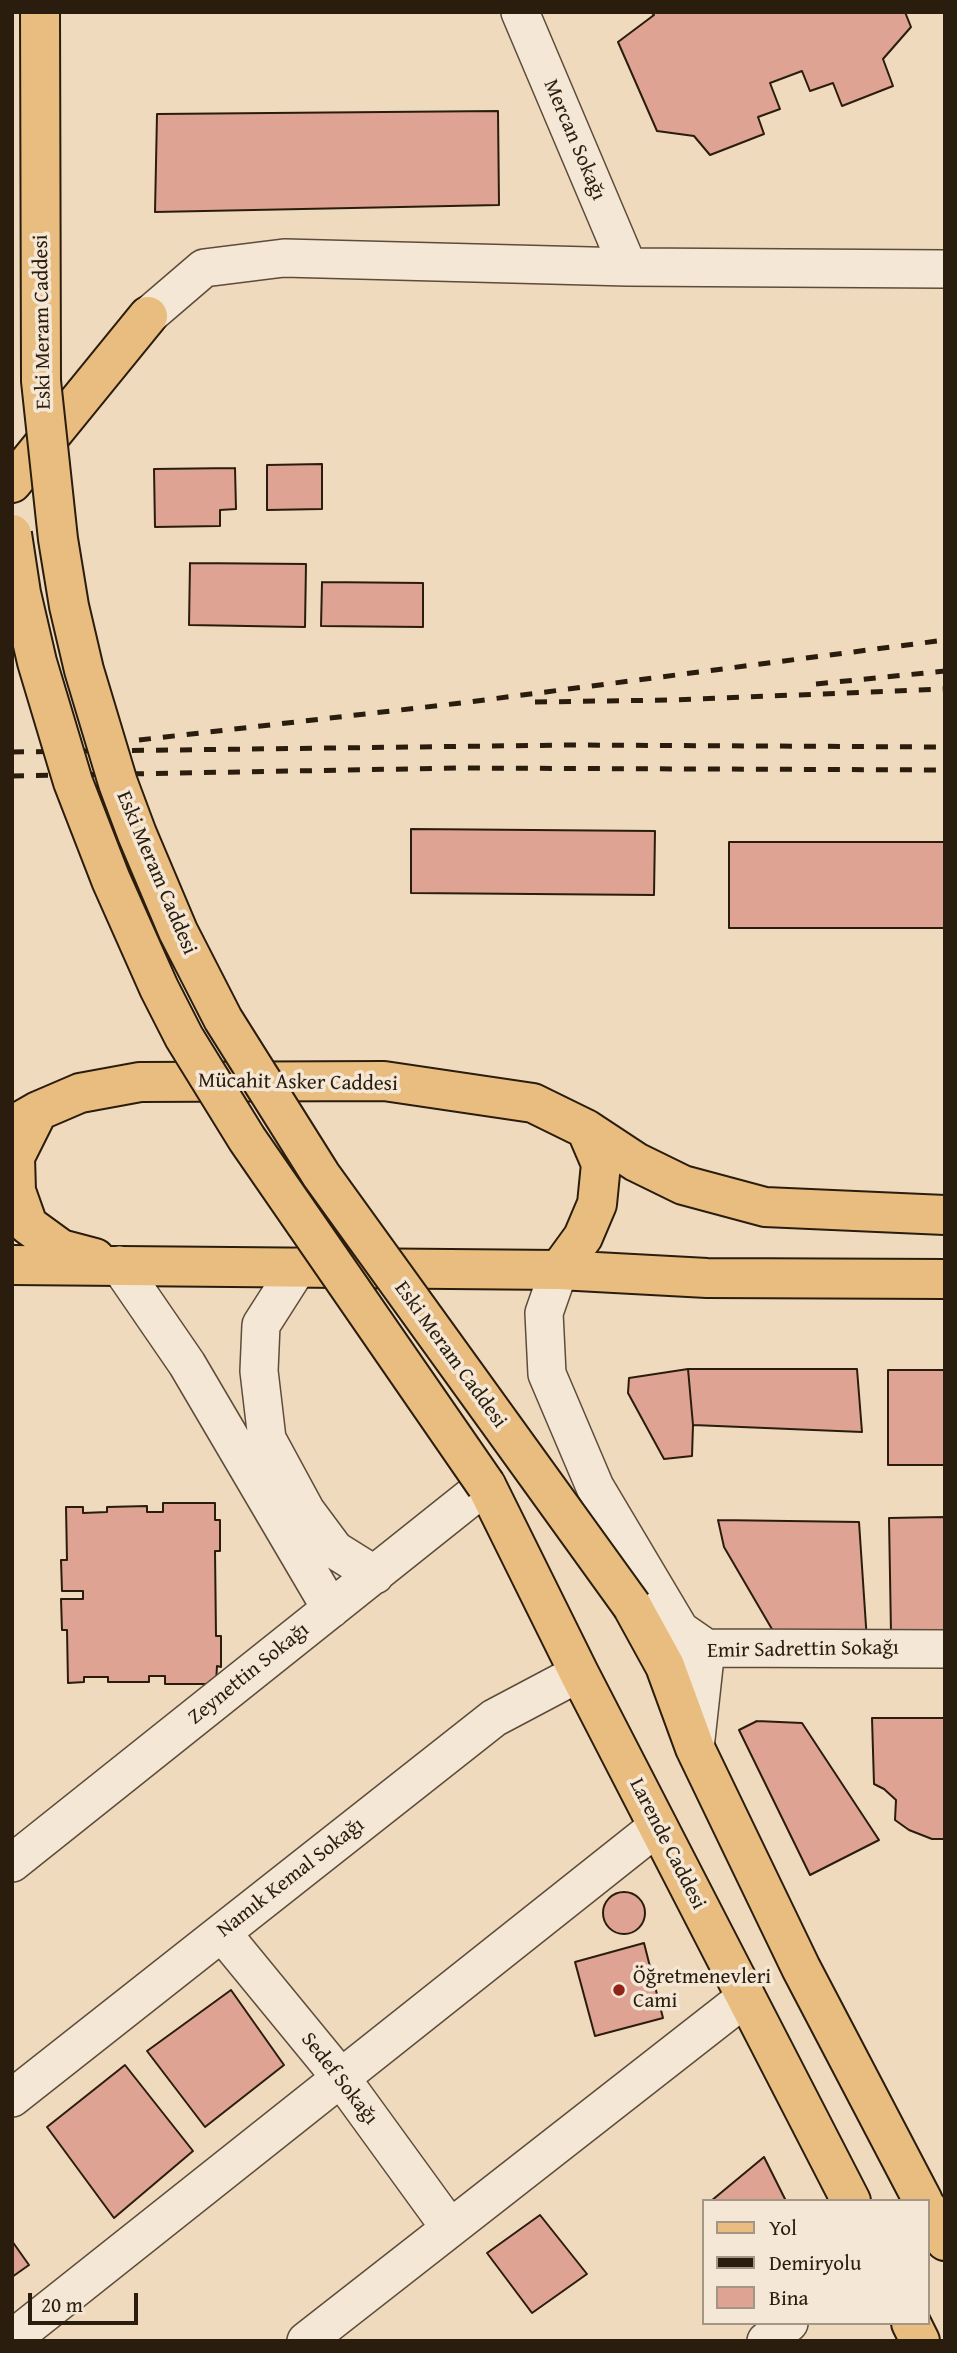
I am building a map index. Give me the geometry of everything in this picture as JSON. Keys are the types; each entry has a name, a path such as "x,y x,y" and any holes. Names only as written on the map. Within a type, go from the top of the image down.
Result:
{"main road":[{"name":"Eski Meram Caddesi","path":"40,12 41,381 53,499 69,606 84,670 118,783 137,834 178,930 223,1019 321,1175 632,1606 665,1666"},
{"path":"12,483 148,316"},
{"name":"Eski Meram Caddesi","path":"12,534 21,593 37,662 73,782 111,880 159,988 184,1037 247,1139 486,1485"},
{"name":"Mücahit Asker Caddesi","path":"25,1119 80,1093 140,1082 384,1081 533,1103 586,1129 636,1162 682,1185 765,1207 945,1215"},
{"path":"25,1119 15,1157 16,1191 28,1225 61,1249 119,1265"},
{"path":"559,1270 583,1237 597,1204 601,1164 586,1129"},
{"path":"12,1265 559,1270 707,1278 945,1279"},
{"name":"Larende Caddesi","path":"486,1485 579,1673 850,2199"},
{"path":"665,1666 695,1748 801,1968 922,2199"},
{"path":"929,2212 945,2241"},
{"path":"912,2325 920,2341"}],"street":[{"name":"Mercan Sokağı","path":"520,12 628,267"},
{"path":"148,316 204,268 284,258 628,267 945,269"},
{"path":"119,1265 187,1364 331,1609"},
{"path":"298,1267 261,1325 259,1371 267,1439 306,1511 335,1550 374,1574"},
{"path":"559,1270 544,1313 547,1374 595,1487 680,1630 706,1648 695,1748"},
{"name":"Zeynettin Sokağı","path":"12,1863 486,1485"},
{"name":"Emir Sadrettin Sokağı","path":"665,1666 706,1648 945,1649"},
{"name":"Namık Kemal Sokağı","path":"12,2098 494,1718 579,1673"},
{"path":"12,2339 658,1826"},
{"name":"Sedef Sokağı","path":"222,1933 341,2078 450,2228"},
{"path":"306,2341 746,1997"},
{"path":"766,2341 786,2325"}],"building":[{"path":"651,12 905,12 911,27 883,59 893,86 842,106 833,83 810,91 802,71 770,83 780,109 758,117 764,134 710,155 694,136 657,131 618,42 654,15"},
{"path":"498,111 499,205 155,212 157,114"},
{"path":"322,464 322,509 267,510 267,465"},
{"path":"235,468 236,509 220,510 220,526 155,527 154,469"},
{"path":"190,563 306,564 305,627 189,625"},
{"path":"322,582 423,583 423,627 321,626"},
{"path":"411,829 655,831 654,895 411,893"},
{"path":"729,842 945,842 945,928 729,928"},
{"path":"688,1369 857,1369 862,1432 693,1425"},
{"path":"688,1369 693,1425 692,1456 664,1459 628,1393 629,1378"},
{"path":"888,1370 945,1370 945,1465 888,1465"},
{"path":"163,1503 215,1503 215,1520 220,1520 220,1551 215,1551 216,1636 221,1636 221,1667 217,1666 216,1684 165,1684 165,1676 149,1676 149,1682 108,1682 108,1677 84,1677 84,1682 68,1683 67,1630 62,1630 61,1599 83,1599 83,1591 62,1591 61,1560 67,1560 66,1507 83,1507 83,1513 107,1512 107,1507 147,1506 147,1512 163,1512"},
{"path":"945,1517 945,1633 891,1633 889,1518"},
{"path":"718,1520 859,1522 867,1641 776,1636 724,1547"},
{"path":"872,1718 945,1718 945,1839 932,1839 909,1830 895,1820 896,1800 874,1784"},
{"path":"757,1721 802,1723 879,1840 810,1875 739,1730"},
{"path":"624,1892 639,1898 645,1913 639,1928 624,1934 609,1928 603,1913 609,1898"},
{"name":"Öğretmenevleri Cami","path":"644,1943 663,2018 595,2036 575,1962"},
{"path":"231,1990 284,2065 205,2127 147,2051"},
{"path":"125,2065 193,2151 114,2218 47,2127"},
{"path":"764,2157 785,2199 713,2199"},
{"path":"540,2215 587,2274 532,2313 487,2253"},
{"path":"12,2241 29,2265 12,2277"}],"railway":[{"path":"139,740 461,703 945,640"},
{"path":"816,684 945,671"},
{"path":"535,702 672,700 945,689"},
{"path":"12,752 572,745 945,747"},
{"path":"12,776 459,768 945,770"}],"place":[{"name":"Öğretmenevleri Cami","path":"619,1990"}]}
